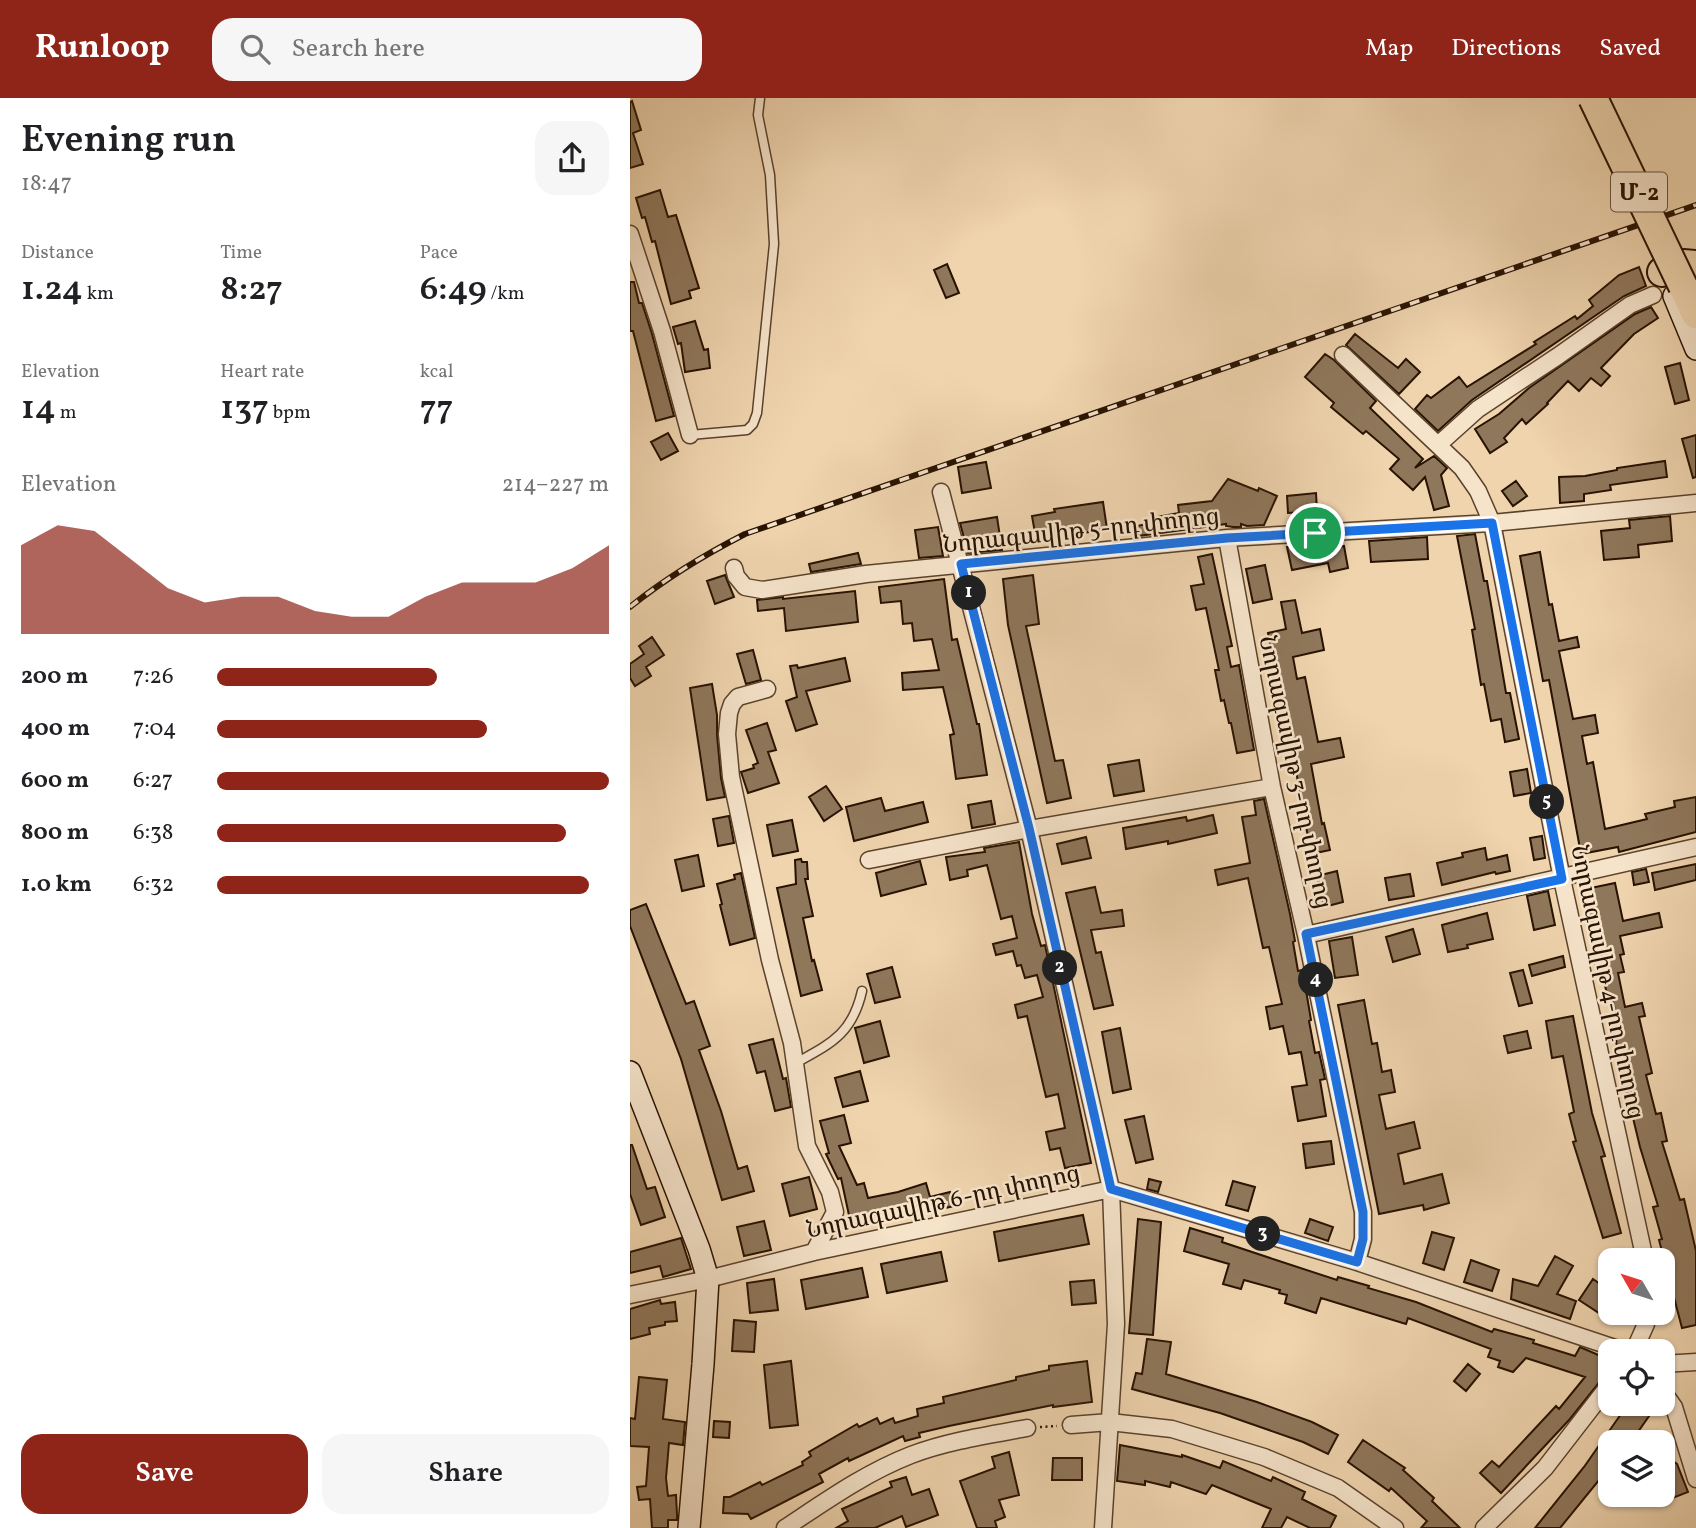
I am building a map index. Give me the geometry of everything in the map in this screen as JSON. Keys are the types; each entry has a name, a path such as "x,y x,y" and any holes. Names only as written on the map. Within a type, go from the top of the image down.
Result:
{"highway":[{"name":"Մ-2","path":"1612,98 1678,279"},
{"name":"Մ-2","path":"1589,100 1696,314"}],"main road":[{"path":"1678,279 1696,349"},
{"path":"630,1072 699,1249 708,1279 689,1528"}],"street":[{"path":"630,234 662,331 691,435"},
{"path":"1439,444 1478,409 1630,305 1678,279"},
{"name":"Նորագավիթ 4-րդ փողոց","path":"1343,355 1462,468 1478,491 1492,523 1562,879 1642,1248"},
{"path":"941,492 1029,828 1111,1189 1116,1324 1102,1528"},
{"name":"Նորագավիթ 5-րդ փողոց","path":"734,568 736,576 745,587 762,590 866,574 1227,538 1492,523 1696,503"},
{"name":"Նորագավիթ 3-րդ փողոց","path":"1227,538 1272,787 1306,934 1363,1212 1363,1239 1357,1262"},
{"path":"767,689 738,696 729,713 727,734 731,777 770,960 792,1043 807,1146 830,1192 835,1212 814,1252"},
{"path":"869,860 1029,828 1272,787"},
{"path":"1306,934 1696,847"},
{"name":"Նորագավիթ 6-րդ փողոց","path":"630,1295 708,1279 814,1252 1111,1189 1357,1262 1598,1343"},
{"path":"1675,1363 1696,1362"},
{"path":"1484,1528 1545,1468 1598,1400"},
{"path":"1675,1410 1696,1479"},
{"path":"1071,1425 1110,1422 1172,1429 1264,1457 1338,1488 1395,1528"},
{"path":"785,1528 862,1478 913,1454 1027,1427"}],"lane":[{"path":"691,435 747,430 753,424 757,413 774,244 770,175 758,115 760,98"},
{"path":"794,1064 842,1035 852,1022 862,991"}],"path":[{"path":"1027,1427 1071,1425"}],"building":[{"path":"632,101 641,130 633,133 643,164 630,168 630,102"},
{"path":"660,190 668,217 676,215 699,288 689,291 691,298 671,304 655,241 652,242 636,198"},
{"path":"947,264 959,293 946,298 934,270"},
{"path":"1639,267 1646,286 1624,296 1472,400 1438,431 1415,409 1427,395 1431,398 1459,377 1467,387 1575,316 1577,319 1593,306 1589,300 1619,275"},
{"path":"630,282 634,282 639,303 642,303 674,416 656,421 633,331 630,331"},
{"path":"1651,307 1658,318 1634,334 1601,368 1610,376 1601,386 1591,378 1579,391 1568,381 1526,424 1522,419 1504,438 1507,442 1490,453 1475,429 1635,314"},
{"path":"695,321 704,350 708,349 710,368 685,372 681,343 678,344 673,327"},
{"path":"1355,334 1398,368 1406,359 1420,372 1399,394 1346,345"},
{"path":"1325,354 1376,401 1370,408 1423,459 1415,468 1434,456 1447,468 1441,475 1449,506 1434,510 1425,477 1413,490 1390,469 1399,459 1366,431 1363,434 1331,407 1334,403 1305,377"},
{"path":"1680,363 1689,400 1675,404 1665,367"},
{"path":"668,433 678,451 661,460 651,442"},
{"path":"1696,435 1696,477 1693,478 1682,439"},
{"path":"1665,461 1667,477 1610,485 1611,490 1584,494 1584,501 1560,503 1559,477 1585,476"},
{"path":"986,462 991,488 962,493 958,467"},
{"path":"1228,479 1277,496 1264,525 1241,524 1241,527 1233,527 1226,524 1138,536 1137,526 1152,523 1151,518 1179,513 1178,505 1212,501"},
{"path":"1516,481 1527,496 1513,506 1502,491"},
{"path":"1316,493 1317,511 1288,513 1287,496"},
{"path":"1103,502 1107,529 1083,533 1082,530 1036,539 1032,516 1055,512 1054,509"},
{"path":"1670,516 1672,541 1638,545 1639,557 1604,560 1601,531 1630,528 1629,520"},
{"path":"997,517 1002,550 968,553 960,523"},
{"path":"938,527 943,556 919,558 915,530"},
{"path":"1475,534 1484,581 1487,581 1506,693 1510,693 1519,739 1505,742 1501,719 1491,721 1484,684 1481,685 1472,630 1475,629 1457,536"},
{"path":"1427,537 1428,559 1371,562 1369,541"},
{"path":"1312,544 1313,551 1344,546 1348,568 1330,572 1328,563 1292,570 1287,547"},
{"path":"1540,552 1549,605 1552,604 1559,641 1577,637 1579,647 1559,651 1573,719 1595,715 1598,733 1582,736 1587,764 1593,762 1605,829 1647,819 1645,814 1675,807 1674,801 1696,797 1696,832 1619,852 1618,847 1581,854 1549,680 1543,681 1520,556"},
{"path":"858,553 861,564 811,572 809,564"},
{"path":"1212,554 1232,646 1227,647 1231,667 1239,665 1254,750 1237,753 1224,700 1221,701 1215,670 1219,670 1206,608 1196,610 1191,586 1204,584 1198,557"},
{"path":"1265,565 1272,599 1253,603 1246,569"},
{"path":"725,575 734,597 715,604 707,581"},
{"path":"1033,575 1039,624 1026,626 1055,761 1063,760 1071,798 1047,803 1008,625 1003,579"},
{"path":"944,579 952,640 957,639 979,724 987,775 956,779 950,735 954,734 943,687 903,690 902,673 939,670 932,639 914,641 912,623 903,624 901,601 881,603 879,587"},
{"path":"855,591 858,622 786,631 784,608 758,611 757,600"},
{"path":"1295,600 1302,633 1320,629 1324,650 1293,657 1297,679 1305,677 1318,742 1340,738 1344,757 1311,764 1322,824 1324,823 1330,850 1311,854 1296,771 1299,771 1268,633 1286,629 1281,602"},
{"path":"652,637 664,655 646,667 651,676 635,686 630,678 630,664 644,654 639,646"},
{"path":"753,650 761,680 746,684 737,654"},
{"path":"845,658 850,681 806,691 817,724 796,731 786,701 797,697 790,666 797,665 798,668"},
{"path":"712,684 725,797 707,800 690,688"},
{"path":"767,723 776,750 768,752 779,783 748,793 741,772 754,768 753,765 758,763 746,730"},
{"path":"1139,760 1144,791 1114,796 1108,765"},
{"path":"1527,769 1531,793 1514,796 1510,772"},
{"path":"826,786 842,809 824,821 809,797"},
{"path":"881,798 885,811 923,802 928,822 854,841 846,807"},
{"path":"1264,799 1290,914 1298,971 1302,970 1315,1053 1319,1052 1325,1079 1320,1080 1326,1116 1298,1121 1292,1087 1307,1085 1301,1052 1289,1054 1283,1026 1270,1029 1266,1007 1282,1004 1269,947 1263,948 1248,878 1218,885 1215,870 1250,863 1242,817 1256,815 1254,801"},
{"path":"991,801 995,824 972,828 968,805"},
{"path":"1213,815 1217,833 1168,844 1168,841 1126,849 1123,828 1186,817 1187,821"},
{"path":"729,816 734,843 718,846 713,819"},
{"path":"792,820 798,851 773,856 767,825"},
{"path":"1542,836 1545,858 1534,860 1530,838"},
{"path":"1086,837 1091,858 1062,864 1057,844"},
{"path":"1019,842 1032,914 1041,946 1045,945 1091,1163 1065,1168 1060,1148 1050,1150 1046,1132 1065,1128 1058,1094 1046,1097 1027,1016 1018,1018 1015,1005 1043,997 1037,975 1025,978 1021,965 1017,966 1013,951 996,955 993,944 1017,938 1012,916 1001,919 987,865 967,870 968,876 950,880 946,857 985,852 984,848"},
{"path":"1485,848 1487,860 1507,855 1510,871 1442,885 1437,863"},
{"path":"698,855 704,886 682,891 675,860"},
{"path":"801,859 802,862 807,862 808,879 805,879 813,916 803,918 812,961 814,960 822,990 801,996 777,888 796,884 795,860"},
{"path":"920,861 926,884 881,896 876,873"},
{"path":"1696,864 1696,880 1655,890 1652,873"},
{"path":"1646,869 1649,882 1634,885 1632,872"},
{"path":"1337,871 1343,902 1324,907 1317,876"},
{"path":"741,873 755,938 730,945 717,884 735,879 734,875"},
{"path":"1410,874 1414,896 1389,900 1385,878"},
{"path":"1615,883 1623,921 1659,913 1662,927 1620,936 1624,972 1618,973 1625,1007 1642,1003 1645,1016 1639,1017 1652,1073 1646,1075 1656,1114 1661,1113 1667,1141 1662,1142 1680,1200 1684,1199 1696,1251 1696,1325 1682,1328 1675,1301 1675,1248 1661,1248 1659,1240 1662,1239 1653,1207 1658,1206 1640,1147 1619,1060 1614,1027 1619,1026 1612,998 1608,999 1603,976 1598,978 1595,964 1603,962 1586,889"},
{"path":"1095,887 1101,913 1122,910 1124,926 1091,930 1096,953 1101,952 1113,1005 1094,1009 1066,893"},
{"path":"1548,891 1555,925 1534,930 1527,896"},
{"path":"646,904 686,1004 694,1001 710,1046 699,1050 738,1169 747,1166 754,1191 722,1200 681,1059 630,926 630,910"},
{"path":"1487,913 1493,939 1448,952 1442,925"},
{"path":"1413,929 1420,954 1393,962 1386,937"},
{"path":"1352,937 1358,975 1335,978 1329,941"},
{"path":"1563,956 1565,967 1532,976 1529,965"},
{"path":"892,967 900,997 875,1003 867,974"},
{"path":"1523,970 1532,1003 1519,1006 1510,973"},
{"path":"1364,1000 1372,1044 1377,1043 1382,1072 1391,1070 1395,1092 1379,1095 1386,1129 1414,1122 1420,1148 1398,1154 1404,1184 1442,1174 1449,1203 1424,1210 1423,1205 1379,1214 1338,1005"},
{"path":"1573,1016 1592,1113 1605,1156 1601,1157 1621,1233 1603,1238 1573,1142 1576,1141 1569,1114 1574,1112 1563,1056 1552,1058 1546,1021"},
{"path":"880,1021 889,1056 864,1063 855,1028"},
{"path":"1120,1028 1131,1089 1113,1093 1102,1032"},
{"path":"1527,1031 1531,1048 1508,1053 1504,1036"},
{"path":"773,1039 783,1079 786,1078 791,1107 775,1111 765,1071 757,1073 749,1045"},
{"path":"860,1071 868,1101 843,1107 835,1078"},
{"path":"844,1115 851,1143 839,1146 857,1185 864,1183 868,1198 926,1183 930,1197 950,1192 954,1206 937,1210 936,1207 918,1213 916,1206 850,1220 841,1178 838,1179 826,1154 829,1153 820,1121"},
{"path":"1144,1116 1153,1159 1136,1163 1125,1120"},
{"path":"1331,1141 1334,1164 1306,1168 1303,1144"},
{"path":"630,1145 647,1189 655,1187 665,1217 641,1225 630,1194"},
{"path":"809,1177 817,1209 790,1216 782,1184"},
{"path":"1149,1179 1161,1182 1158,1192 1147,1189"},
{"path":"1233,1181 1255,1187 1248,1211 1226,1205"},
{"path":"1083,1215 1089,1244 999,1261 994,1232"},
{"path":"1138,1219 1161,1222 1153,1335 1129,1333"},
{"path":"1310,1219 1333,1227 1328,1241 1305,1233"},
{"path":"764,1221 771,1250 744,1256 737,1227"},
{"path":"1190,1228 1223,1238 1222,1242 1337,1280 1338,1277 1416,1302 1492,1332 1494,1329 1534,1340 1533,1343 1575,1356 1580,1347 1598,1355 1598,1384 1569,1420 1501,1493 1480,1473 1492,1461 1499,1467 1556,1406 1559,1409 1585,1377 1526,1358 1513,1372 1498,1367 1500,1361 1488,1357 1491,1349 1408,1318 1406,1324 1321,1298 1316,1313 1285,1303 1287,1295 1279,1293 1280,1290 1244,1280 1241,1289 1223,1284 1229,1264 1184,1251"},
{"path":"1432,1232 1454,1238 1444,1270 1423,1263"},
{"path":"681,1238 691,1269 663,1277 660,1266 630,1273 630,1252"},
{"path":"941,1252 947,1281 887,1293 881,1264"},
{"path":"1555,1256 1573,1266 1557,1294 1576,1301 1570,1319 1511,1299 1513,1279 1538,1286"},
{"path":"1471,1260 1499,1270 1492,1291 1464,1282"},
{"path":"862,1268 868,1297 806,1309 801,1280"},
{"path":"774,1279 778,1310 750,1313 747,1283"},
{"path":"1593,1279 1598,1283 1598,1312 1579,1300"},
{"path":"1094,1280 1096,1303 1072,1305 1070,1282"},
{"path":"660,1300 661,1304 675,1302 677,1321 649,1328 650,1334 630,1339 630,1309"},
{"path":"734,1320 756,1322 754,1352 732,1351"},
{"path":"1147,1339 1171,1342 1166,1374 1257,1402 1312,1422 1338,1435 1328,1454 1303,1442 1220,1413 1132,1389 1136,1373 1142,1374"},
{"path":"791,1361 798,1425 770,1428 764,1365"},
{"path":"1087,1361 1092,1402 1053,1405 949,1426 919,1433 920,1437 905,1441 903,1436 849,1461 848,1458 819,1474 823,1482 751,1519 748,1514 723,1513 724,1497 730,1497 760,1482 762,1485 803,1465 802,1462 811,1456 809,1452 857,1424 859,1427 877,1418 880,1424 893,1418 895,1423 918,1416 917,1409 944,1403 943,1397 1016,1380 1016,1377 1049,1370 1049,1366"},
{"path":"1468,1364 1480,1374 1466,1391 1454,1381"},
{"path":"639,1377 667,1380 663,1419 685,1422 683,1445 669,1443 666,1478 668,1496 676,1495 677,1520 668,1520 668,1528 652,1528 650,1499 639,1500 637,1487 646,1486 649,1447 630,1446 630,1418 635,1419"},
{"path":"1620,1416 1649,1416 1639,1430 1610,1430"},
{"path":"714,1421 730,1422 729,1438 713,1437"},
{"path":"1363,1440 1405,1468 1403,1470 1434,1498 1432,1501 1460,1528 1421,1528 1427,1521 1391,1488 1389,1491 1348,1462"},
{"path":"1120,1445 1182,1455 1220,1468 1223,1461 1271,1481 1273,1477 1305,1492 1302,1499 1336,1516 1330,1528 1310,1528 1287,1517 1281,1528 1262,1528 1271,1509 1212,1485 1206,1494 1171,1482 1170,1487 1145,1481 1145,1485 1117,1481"},
{"path":"1598,1447 1598,1481 1560,1528 1535,1528"},
{"path":"1009,1452 1019,1495 999,1500 1005,1517 995,1521 997,1528 977,1528 960,1481 995,1468 992,1457"},
{"path":"1053,1458 1082,1458 1082,1480 1052,1480"},
{"path":"1675,1463 1677,1464 1688,1492 1675,1497"},
{"path":"906,1477 912,1495 929,1489 938,1515 906,1527 902,1516 875,1528 836,1528 848,1521 842,1509 892,1487 890,1482"}],"railway":[{"path":"630,607 657,586 745,534 1696,205"}],"route":[{"path":"1492,523 1562,879 1306,934 1363,1212 1363,1239 1357,1262 1111,1189 1029,828 961,564 1227,538 1315,533 1492,523"}]}
